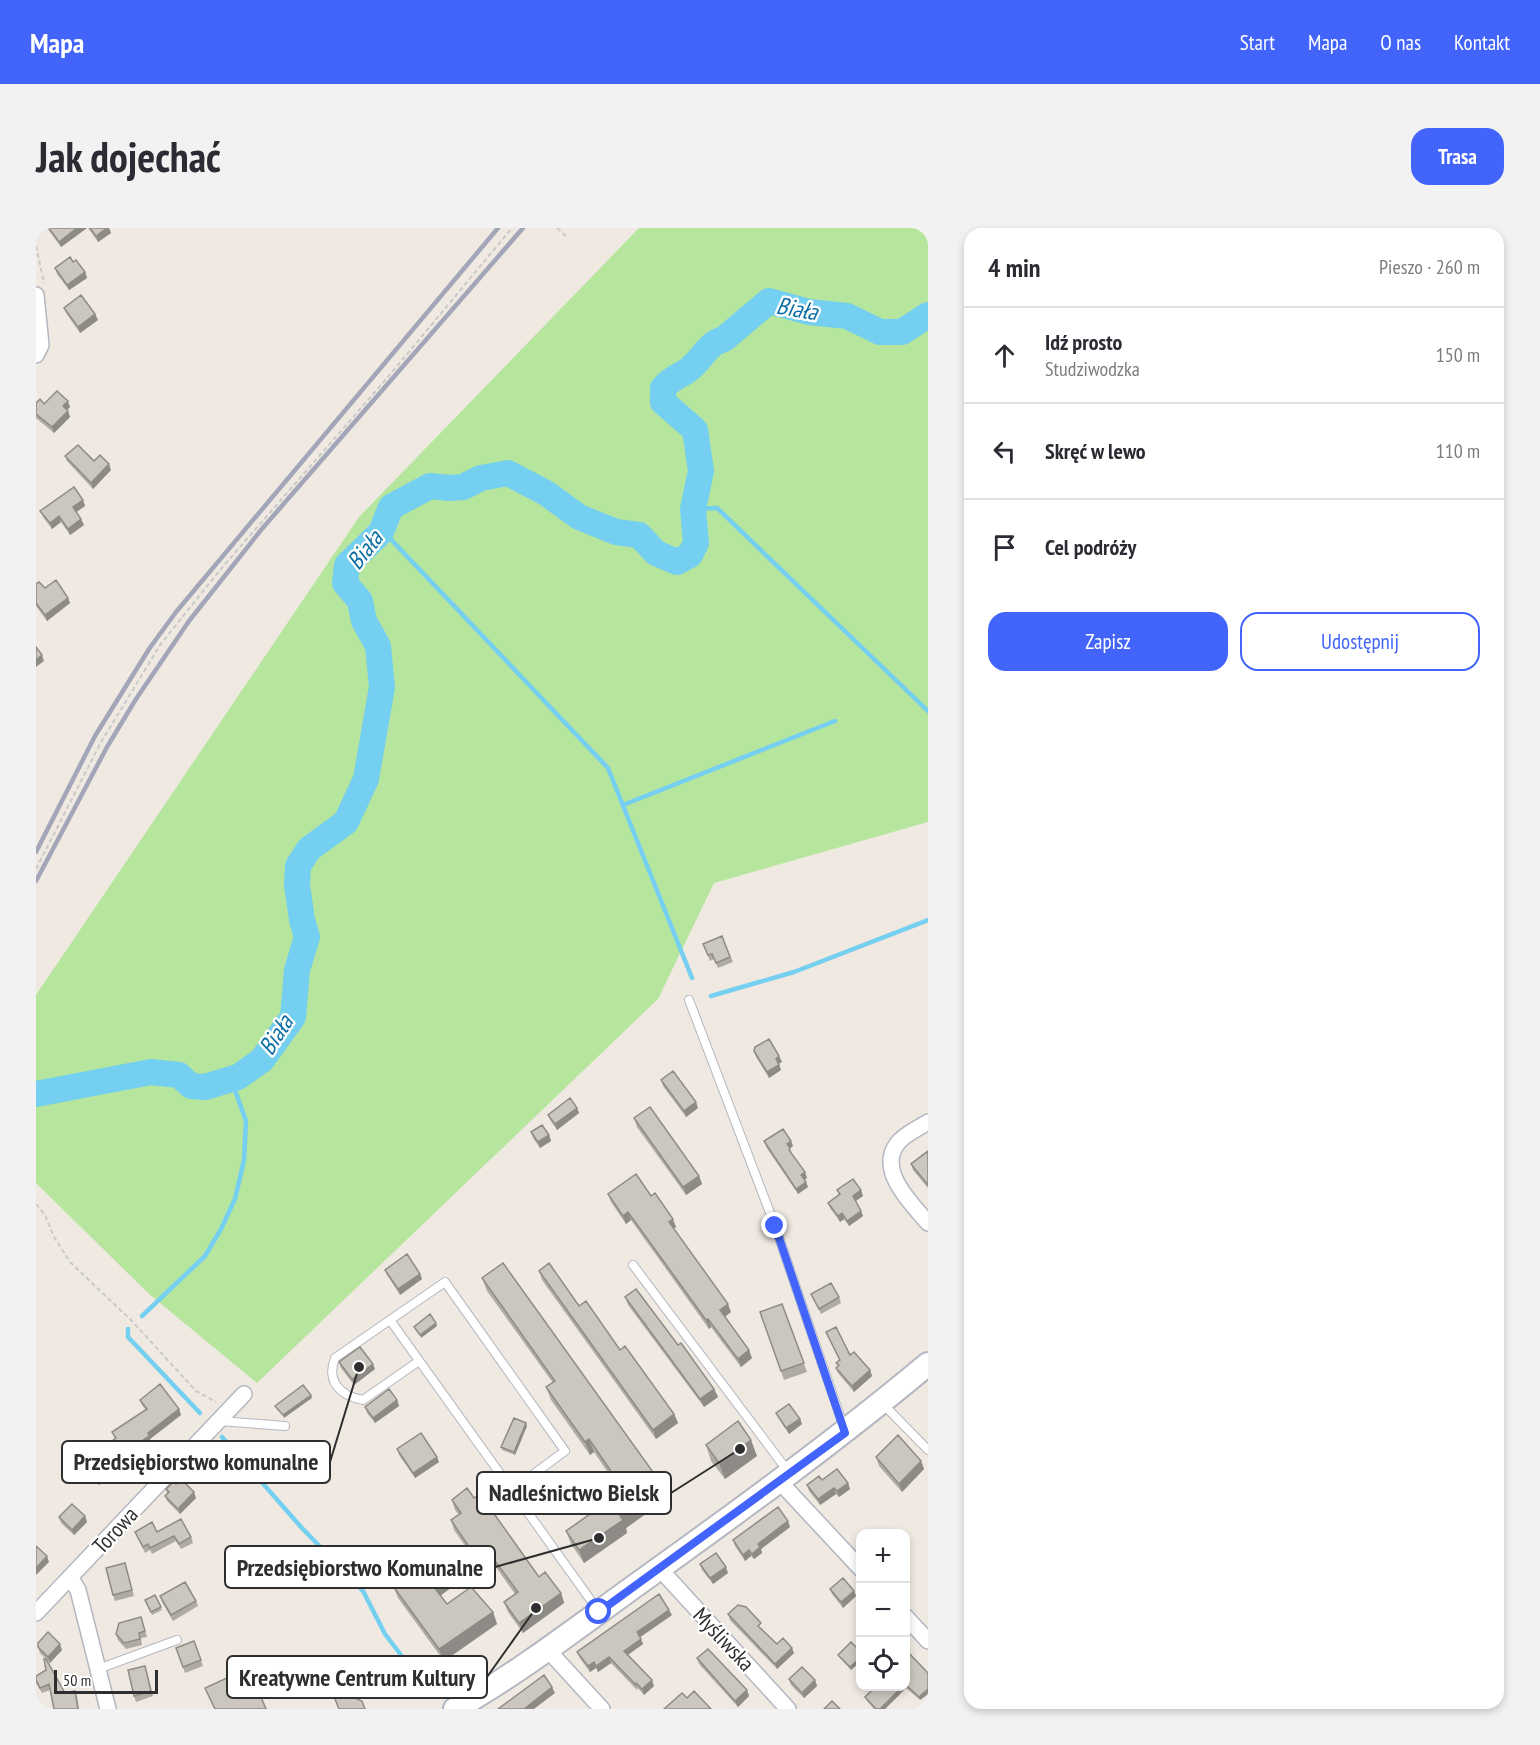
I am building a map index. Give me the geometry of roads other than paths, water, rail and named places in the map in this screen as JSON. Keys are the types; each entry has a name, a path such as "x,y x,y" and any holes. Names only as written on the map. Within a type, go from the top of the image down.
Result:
{"street":[{"path":"36,296 42,345 36,355"},
{"path":"928,1122 897,1143 890,1160 893,1174 903,1192 928,1223"},
{"path":"456,1709 547,1649 845,1433 928,1364"},
{"name":"Torowa","path":"36,1613 244,1394"},
{"path":"784,1477 856,1563"},
{"name":"Myśliwska","path":"659,1568 788,1709"},
{"path":"70,1577 78,1590 108,1709"},
{"path":"910,1621 928,1641"},
{"path":"547,1649 602,1709"}],"lane":[{"path":"689,1000 775,1226 845,1433"},
{"path":"633,1265 784,1477"},
{"path":"419,1361 363,1400 349,1398 333,1380 330,1369 334,1358 445,1282 565,1451 512,1490"},
{"path":"390,1320 599,1612"},
{"path":"882,1402 928,1450"},
{"path":"223,1417 285,1426"},
{"path":"98,1669 177,1640"}],"waterway":[{"name":"Biała","path":"36,1094 151,1072 179,1075 191,1086 205,1087 238,1077 262,1060 293,1017 297,970 307,937 297,885 298,866 309,849 346,822 366,779 382,687 378,646 364,621 360,601 345,583 347,565 381,532 391,507 430,486 463,487 481,478 508,473 546,493 579,517 616,532 639,535 656,553 677,562 690,555 696,543 693,509 701,471 695,430 663,402 663,388 666,384 692,367 713,344 724,339 769,301 809,312 847,316 880,332 902,332 928,315"},
{"path":"693,509 717,508 928,711"},
{"path":"382,530 608,768 692,978"},
{"path":"623,805 835,721"},
{"path":"711,996 794,972 928,920"},
{"path":"142,1316 205,1256 235,1199 244,1160 246,1121 231,1079"},
{"path":"128,1329 128,1337 200,1413"},
{"path":"222,1437 301,1527 363,1591 385,1634 433,1697"}],"railway":[{"path":"36,852 95,736 149,649 176,612 498,228"},
{"path":"36,881 107,747 136,699 189,621 261,530 523,228"}],"place":[{"name":"Przedsiębiorstwo komunalne","path":"359,1367"},
{"name":"Nadleśnictwo Bielsk","path":"740,1449"},
{"name":"Przedsiębiorstwo Komunalne","path":"599,1538"},
{"name":"Kreatywne Centrum Kultury","path":"536,1608"}]}
